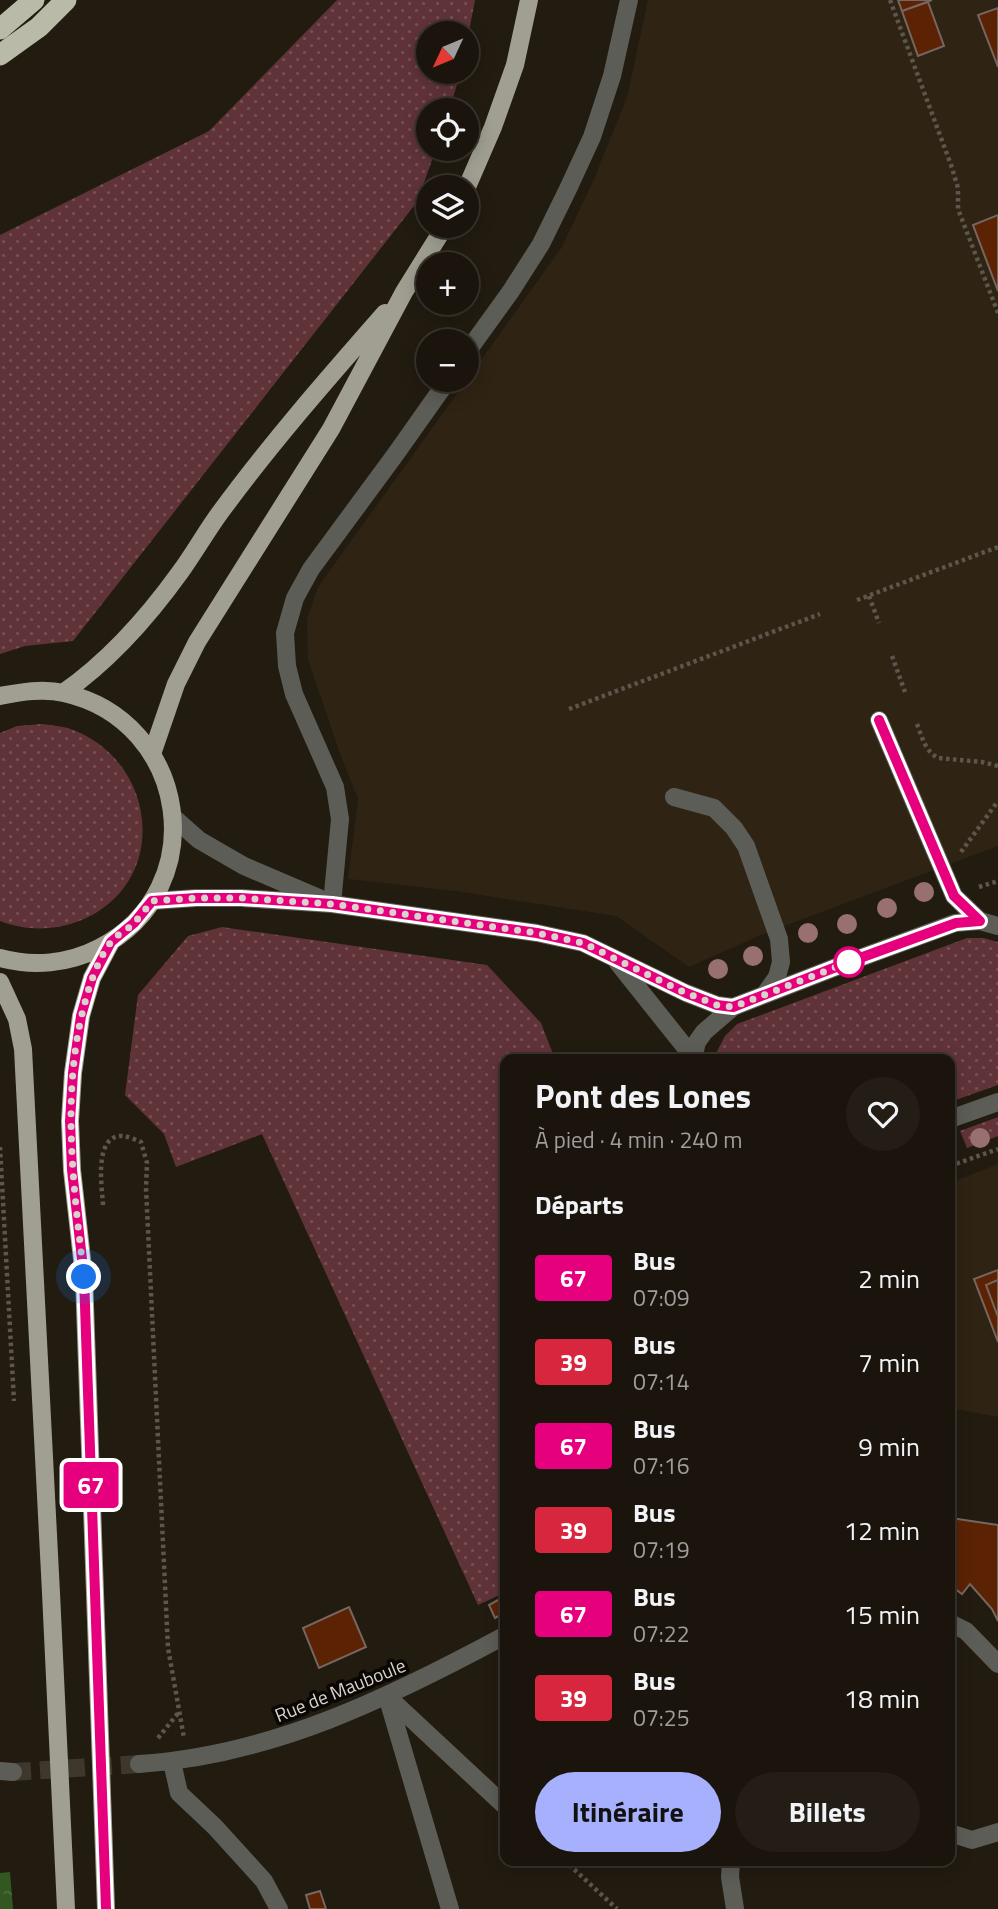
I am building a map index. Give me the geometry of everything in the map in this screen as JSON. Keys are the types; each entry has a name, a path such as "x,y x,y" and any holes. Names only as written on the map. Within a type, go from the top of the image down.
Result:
{"highway":[{"path":"0,29 34,0"},
{"path":"0,55 39,27 66,0"}],"main road":[{"path":"472,175 515,65 529,0"},
{"path":"152,754 176,684 197,642 331,429 404,292 438,238"},
{"path":"63,693 88,676 135,628 180,573 218,515 303,406 404,292"},
{"path":"0,696 29,690 63,693 98,705 128,726 152,754 163,774 173,817 172,846 165,874 152,901 134,923 111,942 86,955 58,962 30,964 0,958"},
{"path":"106,1909 84,1277 72,1170 70,1121 81,1016 92,978 111,942"},
{"path":"0,982 17,1019 23,1049 66,1909"}],"street":[{"path":"479,335 541,244 592,137 612,76 629,0"},
{"path":"332,904 340,819 335,787 293,694 287,666 285,633 295,598 311,569 439,392"},
{"path":"879,720 954,896 980,921"},
{"path":"674,797 714,808 734,828 746,846 779,939 781,962 777,976 765,994"},
{"path":"173,817 199,840 244,866 332,904"},
{"path":"152,901 241,898 332,904 537,933 583,943 686,993 717,1005 733,1007"},
{"path":"694,1054 697,1042 704,1032 733,1007 956,923 980,921 998,926"},
{"path":"613,958 690,1054"},
{"path":"955,1117 998,1102"},
{"path":"955,1626 966,1631 998,1664"},
{"name":"Rue de Mauboule","path":"139,1764 180,1760 272,1739 325,1722 387,1696 500,1638"},
{"path":"387,1696 500,1801"},
{"path":"387,1696 450,1909"},
{"path":"180,1760 180,1793 264,1881 279,1909"},
{"path":"955,1835 972,1840 998,1832"},
{"path":"731,1866 736,1909"}],"path":[{"path":"890,0 951,165 958,188 958,209 998,313"},
{"path":"857,600 998,547"},
{"path":"869,596 879,623"},
{"path":"569,709 820,614"},
{"path":"892,656 905,692"},
{"path":"917,724 932,755 998,766"},
{"path":"957,858 998,801"},
{"path":"101,1157 104,1148 113,1139 123,1136 141,1142 147,1163 168,1648 180,1711 180,1760"},
{"path":"955,1165 998,1149"},
{"path":"155,1740 180,1711"},
{"path":"570,1866 617,1909"}],"shaded area":[{"path":"337,0 475,0 471,21 416,21 416,84 457,84 453,98 416,98 416,161 432,161 427,175 416,175 416,203 73,641 25,646 0,654 0,235 209,131"},
{"path":"648,0 998,0 998,846 763,934 689,967 616,916 455,891 348,879 358,799 308,659 307,619 318,587 458,392 479,392 479,363 562,247 594,179 627,97"},
{"path":"42,724 68,728 85,735 114,757 133,787 142,822 142,841 136,865 125,886 110,903 91,916 70,924 47,928 23,927 0,921 0,733 17,726"},
{"path":"222,927 487,965 541,1023 553,1054 500,1054 500,1595 478,1605 262,1134 176,1167 164,1134 125,1095 138,995 188,936"},
{"path":"967,938 998,942 998,1085 955,1100 955,1054 716,1054 725,1036 737,1024"},
{"path":"998,1117 998,1136 967,1148 960,1131"},
{"path":"998,1164 998,1417 955,1409 955,1181"}],"water":[{"path":"10,1872 13,1909 0,1909 0,1873"}],"building":[{"path":"898,0 932,0 902,11"},
{"path":"928,2 944,46 918,56 902,11"},
{"path":"998,8 998,67 978,15"},
{"path":"998,215 998,291 973,225"},
{"path":"998,1270 998,1280 986,1285 998,1317 998,1342 974,1279"},
{"path":"998,1280 998,1317 986,1285"},
{"path":"955,1519 998,1525 998,1621 992,1609 970,1584 962,1594 955,1589"},
{"path":"500,1599 500,1615 495,1618 489,1605"},
{"path":"349,1607 366,1647 319,1668 303,1628"},
{"path":"320,1891 326,1909 310,1909 306,1895"}],"tunnel":[{"path":"13,1772 139,1764"}],"bus line":[{"name":"67","path":"106,1909 84,1277 72,1170 70,1121 81,1016 92,978 111,942 134,923 152,901 241,898 332,904 537,933 583,943 686,993 717,1005 733,1007 956,923 980,921 954,896 879,720"}],"route":[{"path":"84,1277 72,1170 70,1121 81,1016 92,978 111,942 134,923 152,901 241,898 332,904 537,933 583,943 686,993 717,1005 733,1007 849,962"}]}
